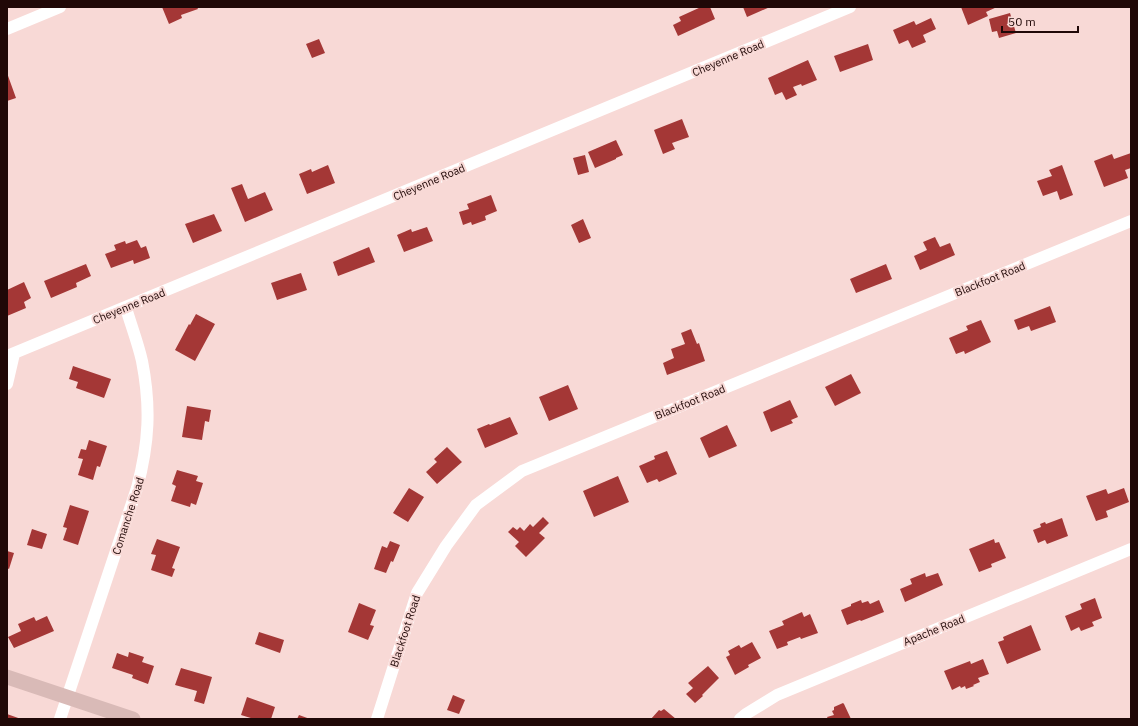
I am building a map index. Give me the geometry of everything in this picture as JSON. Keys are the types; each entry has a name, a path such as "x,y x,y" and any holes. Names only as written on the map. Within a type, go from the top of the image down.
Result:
{"main road":[{"path":"7,677 133,719"}],"street":[{"path":"7,29 60,7"},
{"name":"Cheyenne Road","path":"10,355 850,7"},
{"name":"Blackfoot Road","path":"377,719 417,593 446,546 476,506 522,471 1131,221"},
{"name":"Comanche Road","path":"60,719 138,488 145,461 148,428 147,396 142,360 126,308"},
{"path":"7,384 10,355"},
{"name":"Apache Road","path":"740,719 777,695 1131,549"}],"building":[{"path":"162,7 197,7 198,9 181,15 182,18 169,24"},
{"path":"701,7 710,7 715,19 678,36 673,25 681,21 679,17"},
{"path":"743,7 770,7 747,17"},
{"path":"961,7 997,7 986,12 988,16 968,25"},
{"path":"1010,13 1016,33 999,38 997,31 992,32 989,19"},
{"path":"931,18 936,29 923,35 926,42 912,48 908,40 899,44 893,30 914,21 916,25"},
{"path":"319,39 325,53 312,58 306,44"},
{"path":"868,44 873,60 840,72 834,56"},
{"path":"808,60 817,80 802,86 801,84 793,87 797,95 786,100 782,92 775,95 768,78"},
{"path":"7,73 16,98 7,101"},
{"path":"682,119 689,137 672,143 675,149 663,154 654,130"},
{"path":"616,140 623,155 595,168 588,152"},
{"path":"1131,153 1131,168 1125,170 1128,178 1104,187 1094,161 1112,154 1114,159"},
{"path":"585,155 589,172 578,175 573,158"},
{"path":"328,165 335,183 307,194 299,174 311,169 312,172"},
{"path":"1062,165 1073,195 1060,200 1057,191 1043,196 1037,181 1052,176 1049,170"},
{"path":"242,184 248,199 265,192 273,210 245,222 231,188"},
{"path":"491,195 497,211 485,216 486,220 472,225 471,222 463,225 459,212 469,209 467,204"},
{"path":"214,214 222,231 193,243 185,224"},
{"path":"583,219 591,238 579,243 571,225"},
{"path":"427,227 433,241 404,252 397,235 411,229 412,232"},
{"path":"935,237 940,247 950,243 955,255 920,270 914,256 927,250 923,242"},
{"path":"137,240 141,248 146,246 150,258 134,264 133,260 111,268 105,254 116,250 114,245 125,241 126,244"},
{"path":"369,247 375,262 338,276 333,262"},
{"path":"86,264 91,276 76,283 77,287 51,298 44,281"},
{"path":"886,264 892,279 856,293 850,279"},
{"path":"301,273 307,290 277,300 271,283"},
{"path":"24,282 31,298 24,302 26,308 7,316 7,290"},
{"path":"1050,306 1056,322 1031,331 1029,326 1018,330 1014,320"},
{"path":"196,314 215,324 195,361 175,350"},
{"path":"981,320 991,342 965,354 964,351 956,354 949,338 968,330 966,326"},
{"path":"691,329 697,344 699,343 705,361 667,375 663,363 674,358 671,349 685,344 681,333"},
{"path":"73,366 111,379 104,398 76,388 78,382 69,379"},
{"path":"851,374 861,393 835,406 825,387"},
{"path":"568,385 578,409 549,421 539,397"},
{"path":"790,400 798,417 791,420 793,423 771,432 763,412"},
{"path":"187,406 211,410 209,422 205,421 202,440 182,437"},
{"path":"510,417 518,434 485,448 477,429"},
{"path":"727,425 737,446 709,458 700,438"},
{"path":"89,440 107,446 100,467 97,466 93,480 78,475 83,459 78,458 81,449 86,450"},
{"path":"447,447 462,462 437,484 426,472 437,462 434,459"},
{"path":"667,451 677,474 659,482 657,479 647,483 639,466 655,459 654,456"},
{"path":"177,470 198,476 196,481 203,483 196,505 191,503 190,507 171,501 176,486 172,484"},
{"path":"618,476 629,502 594,517 583,491"},
{"path":"409,488 424,497 408,522 393,513"},
{"path":"1124,488 1129,502 1106,511 1108,517 1096,521 1086,496 1106,489 1108,494"},
{"path":"70,505 89,511 78,545 63,540 67,528 63,527"},
{"path":"543,517 549,523 539,533 545,538 526,557 515,546 519,542 508,532 513,527 517,530 520,527 524,531 530,524 533,527"},
{"path":"1062,518 1068,536 1047,544 1045,540 1038,543 1033,530 1041,527 1040,524 1045,522 1046,524"},
{"path":"32,529 47,534 42,549 27,545"},
{"path":"157,539 180,547 172,568 175,569 172,577 151,570 156,555 151,554"},
{"path":"994,539 995,543 999,542 1006,558 991,564 992,567 979,572 969,549"},
{"path":"390,541 400,545 393,562 391,561 386,573 374,569 382,546 387,548"},
{"path":"7,551 14,553 9,569 7,568"},
{"path":"925,573 926,577 938,573 943,585 905,602 900,589 912,584 910,579"},
{"path":"1095,598 1102,618 1092,622 1094,626 1081,631 1079,627 1071,631 1065,616 1082,609 1080,604"},
{"path":"861,600 862,603 868,601 870,604 879,600 884,612 847,625 841,610"},
{"path":"359,603 376,610 370,625 374,626 368,640 348,632"},
{"path":"802,612 804,617 810,614 818,633 787,642 788,645 777,649 769,631 784,625 782,621"},
{"path":"47,616 54,631 14,648 8,637 21,631 18,624 34,617 36,621"},
{"path":"1031,625 1041,650 1007,664 998,642 1004,640 1003,637"},
{"path":"259,632 284,640 280,653 255,644"},
{"path":"752,642 761,658 748,665 749,667 735,675 726,657 730,655 728,651 739,645 741,648"},
{"path":"129,652 144,657 142,662 154,666 148,684 132,678 133,675 112,668 117,653 128,657"},
{"path":"983,659 989,674 978,678 980,682 973,685 974,686 966,689 965,686 961,688 960,686 952,690 944,671 970,661 971,664"},
{"path":"708,666 719,678 695,703 686,694 693,688 688,683"},
{"path":"181,668 212,677 204,704 194,701 197,691 175,685"},
{"path":"453,695 465,700 459,714 447,710"},
{"path":"247,697 275,707 271,719 254,719 241,715"},
{"path":"843,703 851,719 828,719 827,717 834,715 832,711 834,710 834,707"},
{"path":"664,709 676,719 651,719 659,710 661,711"},
{"path":"7,714 21,719 7,719"},
{"path":"299,715 310,719 297,719"}]}
